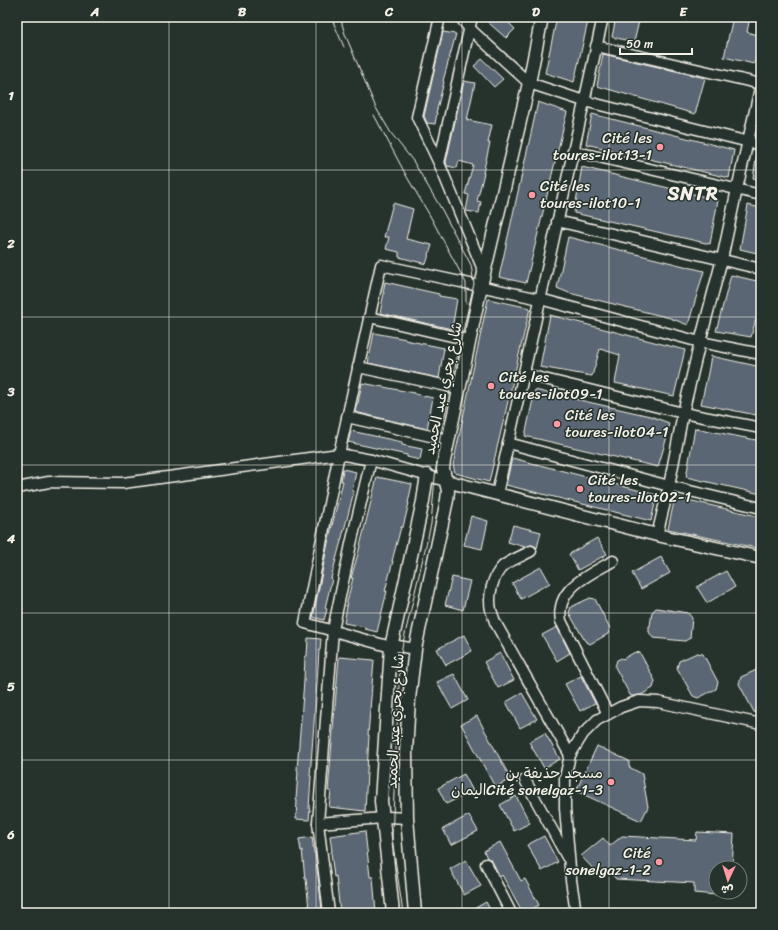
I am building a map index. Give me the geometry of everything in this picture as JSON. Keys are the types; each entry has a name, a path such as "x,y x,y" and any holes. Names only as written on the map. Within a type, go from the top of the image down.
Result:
{"street":[{"path":"440,17 417,117 439,163 484,272"},
{"path":"460,17 469,28 529,83 584,101 761,145"},
{"path":"439,163 472,17"},
{"name":"شارع بحري عبد الحميد","path":"415,913 407,818 406,754 409,699 415,649 447,500 448,491 443,469 448,440 484,272 529,83 542,17"},
{"path":"497,494 602,17"},
{"path":"596,46 761,84 722,260 683,413 669,486 657,535"},
{"path":"573,151 761,195"},
{"path":"557,221 761,269"},
{"path":"415,649 398,646 392,647 305,623 339,454 380,265 540,299 700,342 761,354"},
{"path":"369,318 469,340"},
{"path":"358,367 447,386 459,390"},
{"path":"524,374 683,413 761,428"},
{"path":"347,417 448,440"},
{"path":"508,443 669,486 761,508"},
{"path":"17,488 49,482 123,483 339,454 370,460 657,535 761,558"},
{"path":"329,913 318,823 333,630 370,460"},
{"path":"393,913 381,801 392,647 423,501 427,475"},
{"path":"531,552 504,566 498,573 491,590 491,610 495,622 570,755"},
{"path":"608,714 561,621 560,613 562,601 569,590 580,580 613,561"},
{"path":"576,913 569,860 565,808 565,778 570,755 582,734 597,720 621,707 639,702 658,702 761,724"},
{"path":"525,780 569,860"},
{"path":"318,823 388,817 407,818"},
{"path":"486,864 511,913"}],"building":[{"path":"482,17 503,17 515,29 506,38"},
{"path":"557,17 589,17 574,82 545,73"},
{"path":"616,17 640,17 634,42 612,37"},
{"path":"733,17 750,17 747,32 761,36 754,64 724,57"},
{"path":"443,32 456,34 443,81 435,124 427,123 424,116"},
{"path":"603,54 705,78 695,114 597,86"},
{"path":"482,59 503,79 494,87 474,66"},
{"path":"464,81 475,83 467,120 492,125 488,143 490,143 477,201 481,202 479,213 466,211 469,195 465,194 473,165 459,161 457,168 447,166 446,162"},
{"name":"Cité les toures-ilot10-1","path":"538,102 567,112 526,283 499,277"},
{"name":"Cité les toures-ilot13-1","path":"592,114 734,150 729,178 586,144"},
{"path":"757,154 761,155 761,180 753,178"},
{"path":"582,167 718,200 710,244 574,213"},
{"path":"393,203 413,209 406,239 432,245 426,264 399,257 399,252 386,249 389,237 384,237"},
{"path":"748,205 761,208 761,254 740,249"},
{"path":"568,237 704,271 688,325 670,318 569,293 557,288"},
{"path":"731,275 761,282 761,301 751,337 716,331"},
{"path":"385,282 439,294 439,296 457,299 452,329 380,313"},
{"name":"Cité les toures-ilot09-1","path":"488,299 530,308 489,482 455,473 453,465"},
{"path":"550,315 685,350 674,396 615,383 620,355 600,349 592,376 540,367"},
{"path":"374,333 444,348 439,378 368,363"},
{"path":"711,356 761,367 761,416 701,404"},
{"path":"362,383 433,398 427,429 355,412"},
{"name":"Cité les toures-ilot04-1","path":"535,390 650,416 669,423 666,440 658,467 525,436"},
{"path":"695,428 761,441 761,494 686,477"},
{"path":"351,431 402,442 402,445 422,449 420,460 407,457 407,455 348,442"},
{"name":"Cité les toures-ilot02-1","path":"512,458 657,495 651,521 506,485"},
{"path":"343,469 356,472 352,491 354,491 331,578 324,620 313,617 329,538 343,481 341,481"},
{"path":"377,477 412,484 403,527 401,527 392,561 385,591 387,591 377,632 365,629 365,627 344,623 346,606 353,578 351,578"},
{"path":"675,497 761,517 761,549 668,529"},
{"path":"471,516 488,521 482,549 464,545"},
{"path":"513,525 541,532 537,548 532,545 525,547 508,542"},
{"path":"597,538 607,554 578,570 569,554"},
{"path":"661,557 670,573 641,589 632,573"},
{"path":"541,567 550,583 521,599 512,583"},
{"path":"726,571 735,587 707,603 697,587"},
{"path":"452,577 470,581 463,610 445,605"},
{"path":"590,598 595,599 610,628 608,634 590,644 585,641 569,613 571,607"},
{"path":"656,608 688,613 692,618 690,638 685,641 653,638 649,632 649,626 652,612"},
{"path":"557,627 570,653 557,661 542,635"},
{"path":"464,635 472,651 446,665 437,649"},
{"path":"308,638 321,639 310,776 309,820 296,819 297,770 305,656 307,656"},
{"path":"635,652 640,653 655,681 653,688 641,695 632,696 630,695 615,667 617,660 623,659"},
{"path":"500,653 514,680 498,688 484,662"},
{"path":"697,653 703,654 718,682 716,689 698,698 693,696 677,668 679,661"},
{"path":"339,657 374,660 368,735 365,811 329,807 331,791 328,791"},
{"path":"761,668 761,715 754,712 739,684 741,677"},
{"path":"454,674 468,700 452,709 437,682"},
{"path":"581,676 595,703 580,711 565,684"},
{"path":"522,693 537,719 520,728 506,702"},
{"path":"477,716 511,779 495,787 461,724"},
{"path":"545,733 560,759 544,768 529,742"},
{"name":"مسجد حذيفة بن اليمانCité sonelgaz-1-3","path":"597,746 629,761 629,767 642,774 648,807 641,821 576,791"},
{"path":"464,774 473,791 446,804 438,788"},
{"path":"516,796 530,823 514,831 500,805"},
{"path":"469,815 478,831 451,845 443,829"},
{"path":"365,831 370,877 373,877 376,913 340,913 336,876 334,877 330,836"},
{"name":"Cité sonelgaz-1-2","path":"697,832 734,834 732,860 708,860 708,894 694,893 694,883 616,879 609,871 602,878 581,856 603,838 610,846 622,836 696,840"},
{"path":"544,836 558,862 542,871 527,845"},
{"path":"312,837 322,908 309,909 302,850 301,851 299,839"},
{"path":"500,842 521,881 525,879 539,905 525,913 523,913 502,875 500,877 492,861 487,858 484,851"},
{"path":"466,860 481,886 464,895 450,869"},
{"path":"486,902 492,913 467,913"}],"tram line":[{"path":"331,17 344,47"},
{"path":"342,17 342,24 345,34 376,108 391,133 413,161 442,210 471,265 474,284 440,438 431,524 402,647 400,662 392,838 403,913"},
{"path":"374,115 466,283 466,303"}],"place":[{"name":"Cité les toures-ilot13-1","path":"660,147"},
{"name":"Cité les toures-ilot10-1","path":"532,195"},
{"name":"Cité les toures-ilot09-1","path":"491,386"},
{"name":"Cité les toures-ilot04-1","path":"557,424"},
{"name":"Cité les toures-ilot02-1","path":"580,489"},
{"name":"مسجد حذيفة بن اليمانCité sonelgaz-1-3","path":"611,782"},
{"name":"Cité sonelgaz-1-2","path":"659,862"}],"district":[{"name":"SNTR","path":"693,193"}]}
